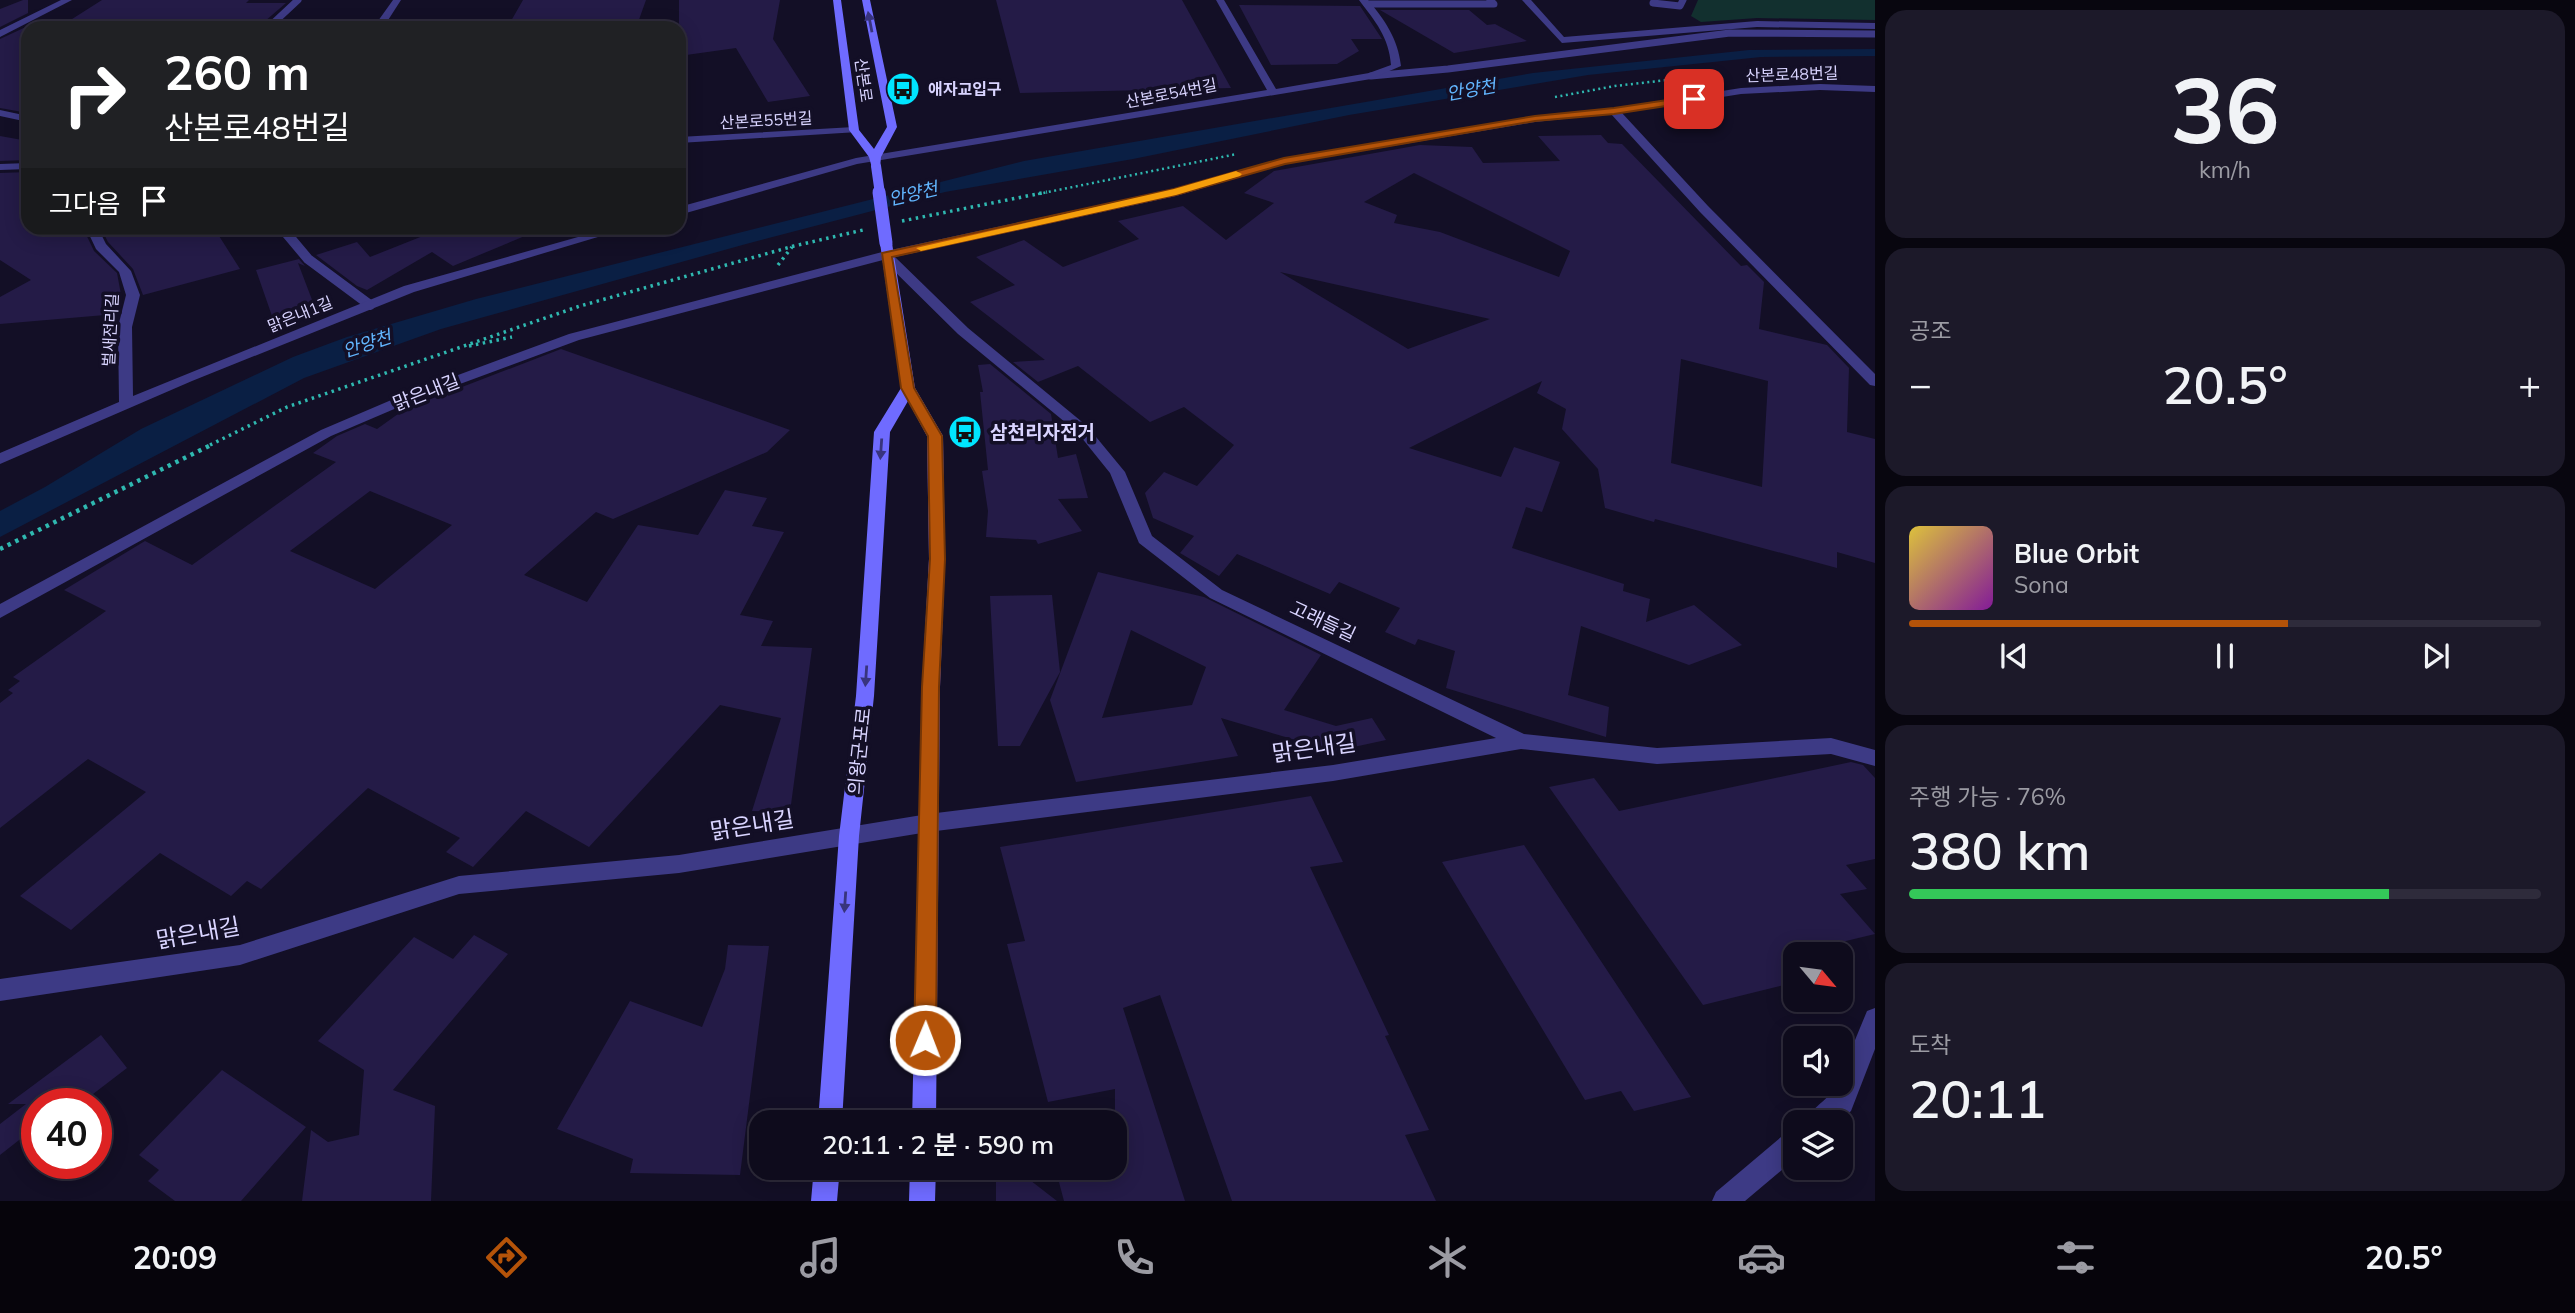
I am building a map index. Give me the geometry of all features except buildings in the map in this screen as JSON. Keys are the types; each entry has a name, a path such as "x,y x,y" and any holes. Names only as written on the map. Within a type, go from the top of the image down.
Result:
{"street":[{"path":"26,21 68,0"},
{"path":"383,21 397,0"},
{"name":"산본로","path":"837,0 854,130 875,162"},
{"name":"산본로","path":"866,0 892,127 875,162"},
{"path":"1220,0 1273,92"},
{"path":"1526,0 1562,40 1757,24 1875,26"},
{"name":"산본로54번길","path":"875,162 1371,76 1396,66 1396,48 1381,21 1365,2"},
{"path":"0,34 21,24"},
{"name":"산본로48번길","path":"886,249 1176,192 1284,161 1535,118 1614,111 1741,91 1820,87 1875,89"},
{"path":"1614,111 1704,209 1875,382"},
{"path":"0,113 21,118"},
{"name":"산본로55번길","path":"686,140 854,130"},
{"path":"686,209 875,162 908,388 935,436 937,559 928,823 924,1110"},
{"path":"0,167 21,166"},
{"name":"벌새전리길","path":"95,235 100,246 124,271 133,295 125,327 126,406"},
{"name":"맑은내1길","path":"0,459 187,378 409,289 598,235"},
{"name":"맑은내길","path":"0,612 326,433 401,401 574,337 886,249"},
{"name":"고래들길","path":"886,249 962,331 1082,429 1117,472 1145,539 1216,594 1521,741 1657,756 1831,746 1875,758"},
{"name":"의왕군포로","path":"831,1110 849,836 865,696 882,432 908,388"},
{"name":"맑은내길","path":"0,990 240,955 459,885 679,864 928,823 1333,773 1521,741"},
{"path":"1832,1110 1842,1102 1875,1019"},
{"path":"1725,1201 1783,1152"},
{"path":"824,1201 826,1180"},
{"path":"922,1201 923,1180"}],"lane":[{"path":"276,21 298,0"},
{"path":"1365,2 1494,4 1490,0"},
{"path":"1653,3 1680,6 1683,0"},
{"path":"1371,76 1448,69 1730,33 1875,34"},
{"path":"1562,40 1576,51"},
{"path":"288,235 308,259 370,305"}],"green space":[{"path":"1698,0 1875,0 1875,20 1757,18 1701,22 1691,16"}],"water":[{"name":"안양천","path":"1875,49 1875,56 1761,57 1588,75 1349,115 1133,159 945,192 441,329 304,378 0,537 0,511 141,429 293,357 347,337 476,299 1024,161 1533,73 1749,50"}],"slow traffic":[{"path":"921,248 1176,192 1236,174"}],"place":[{"name":"애자교입구","path":"903,89"},
{"name":"삼천리자전거","path":"965,432"}],"route":[{"path":"925,1040 931,687 937,559 935,436 908,388 886,255 1176,192 1284,161 1535,118 1648,107 1694,99"}]}
